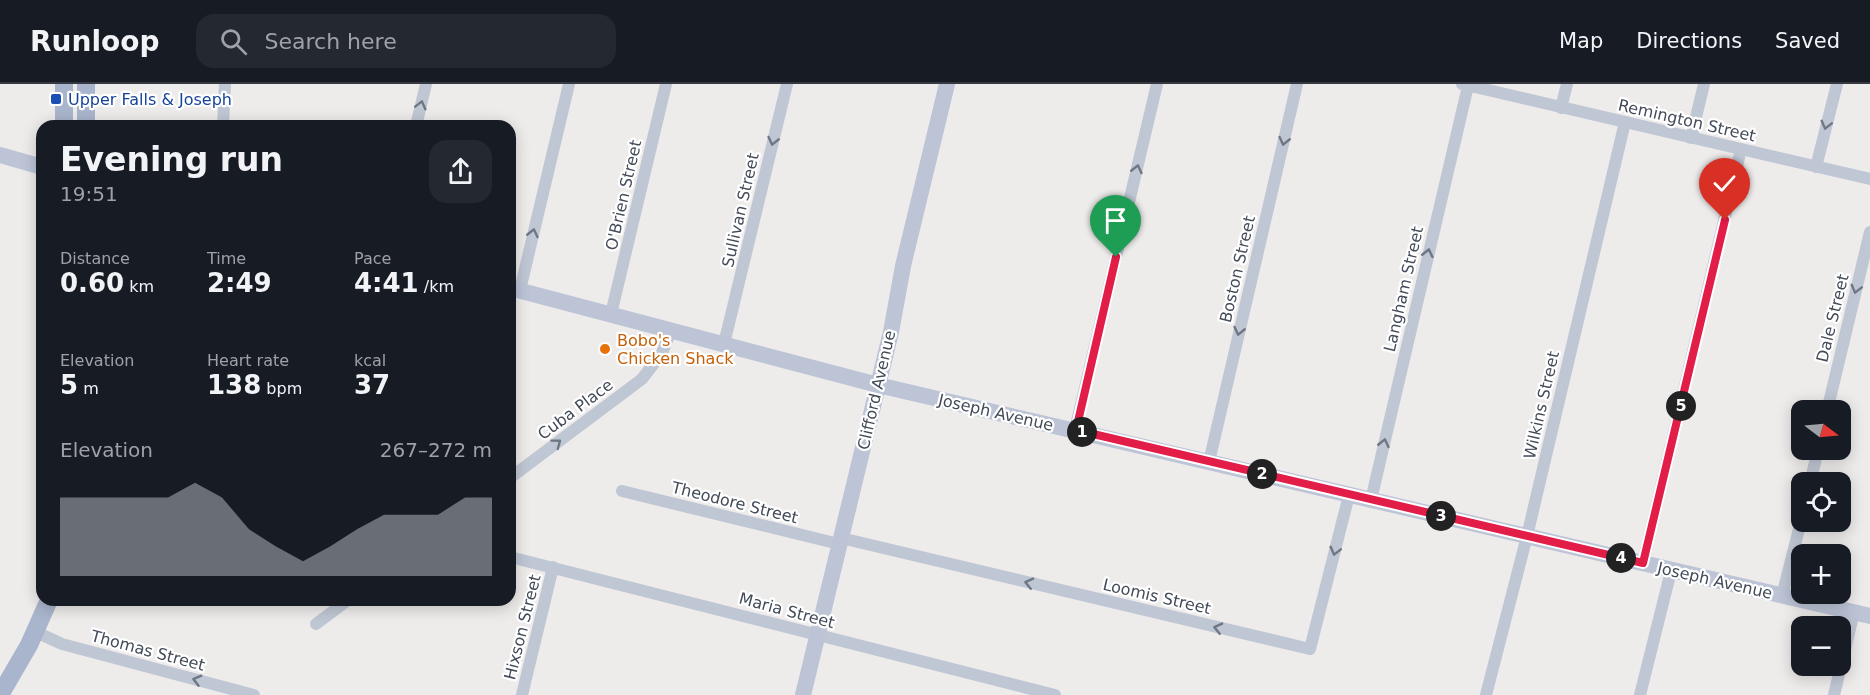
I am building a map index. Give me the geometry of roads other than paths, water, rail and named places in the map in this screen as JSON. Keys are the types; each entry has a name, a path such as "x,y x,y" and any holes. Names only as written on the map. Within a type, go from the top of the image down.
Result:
{"main road":[{"path":"64,84 64,120"},
{"path":"86,84 86,120"},
{"name":"Clifford Avenue","path":"803,695 878,385 947,84"},
{"path":"0,155 36,165"},
{"name":"Joseph Avenue","path":"516,289 878,385 1862,614"},
{"path":"0,695 36,632 46,606"}],"street":[{"path":"223,120 225,84"},
{"path":"417,120 426,84"},
{"path":"516,285 569,84"},
{"name":"O'Brien Street","path":"611,314 666,84"},
{"name":"Sullivan Street","path":"724,344 787,84"},
{"path":"1076,430 1156,84"},
{"name":"Boston Street","path":"1209,462 1297,84"},
{"path":"1561,108 1567,84"},
{"path":"1691,138 1704,84"},
{"path":"1816,167 1837,84"},
{"name":"Remington Street","path":"1464,85 1870,179"},
{"name":"Langham Street","path":"1371,500 1464,85"},
{"name":"Wilkins Street","path":"1486,695 1527,536 1624,122"},
{"path":"1643,563 1741,149"},
{"name":"Dale Street","path":"1830,400 1870,232"},
{"name":"Cuba Place","path":"516,474 642,379 665,348 671,330"},
{"name":"Theodore Street","path":"622,490 840,541"},
{"name":"Loomis Street","path":"840,541 1310,650 1349,495"},
{"path":"1782,596 1798,532"},
{"name":"Maria Street","path":"516,558 1055,695"},
{"name":"Hixson Street","path":"522,695 553,567"},
{"path":"1640,695 1671,570"},
{"path":"316,624 340,606"},
{"path":"1834,695 1862,614"},
{"name":"Thomas Street","path":"36,632 62,644 254,695"}],"place":[{"name":"Upper Falls & Joseph","path":"56,99"},
{"name":"Bobo's Chicken Shack","path":"605,349"}]}
